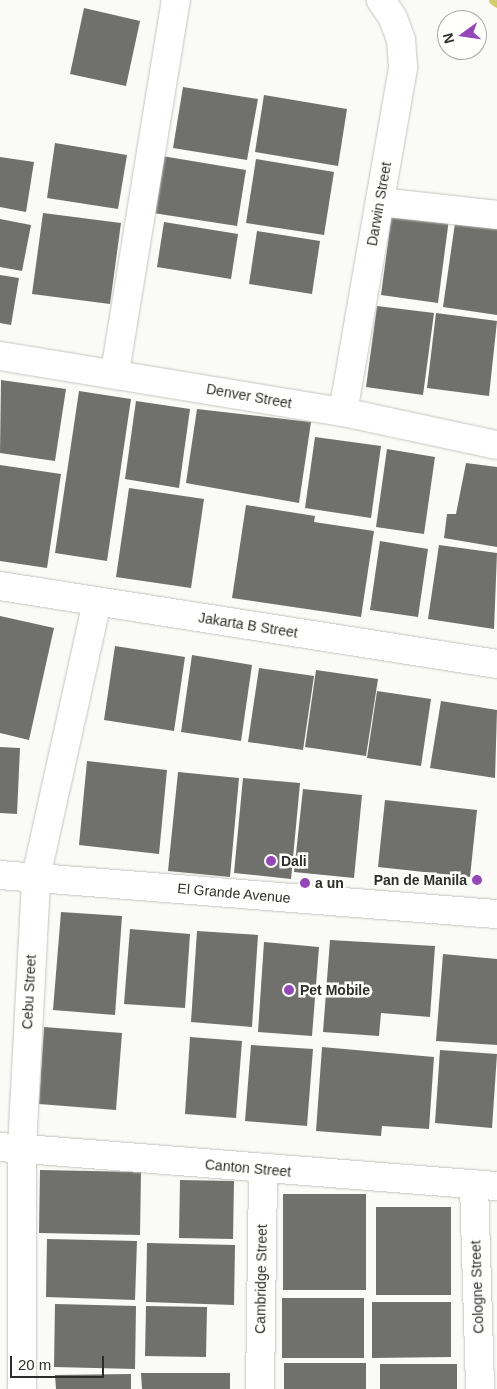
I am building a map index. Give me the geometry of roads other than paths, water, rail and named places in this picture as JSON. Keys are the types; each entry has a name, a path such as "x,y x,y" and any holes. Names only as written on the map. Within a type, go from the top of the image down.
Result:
{"street":[{"path":"115,372 176,0"},
{"name":"Darwin Street","path":"343,412 403,67 401,40 393,18 381,0"},
{"path":"380,202 497,216"},
{"name":"Denver Street","path":"0,356 115,372 343,412 497,445"},
{"name":"Jakarta B Street","path":"0,586 497,664"},
{"name":"Cebu Street","path":"22,1389 11,1148 36,877 97,602"},
{"name":"El Grande Avenue","path":"0,874 497,914"},
{"name":"Canton Street","path":"11,1148 263,1170 485,1185"},
{"name":"Cambridge Street","path":"260,1389 263,1170"},
{"name":"Cologne Street","path":"480,1389 485,1185"}],"waterway":[{"path":"493,0 497,3"}],"place":[{"name":"Dali","path":"271,861"},
{"name":"Pan de Manila","path":"477,880"},
{"name":"a un","path":"305,883"},
{"name":"Pet Mobile","path":"289,990"}]}
